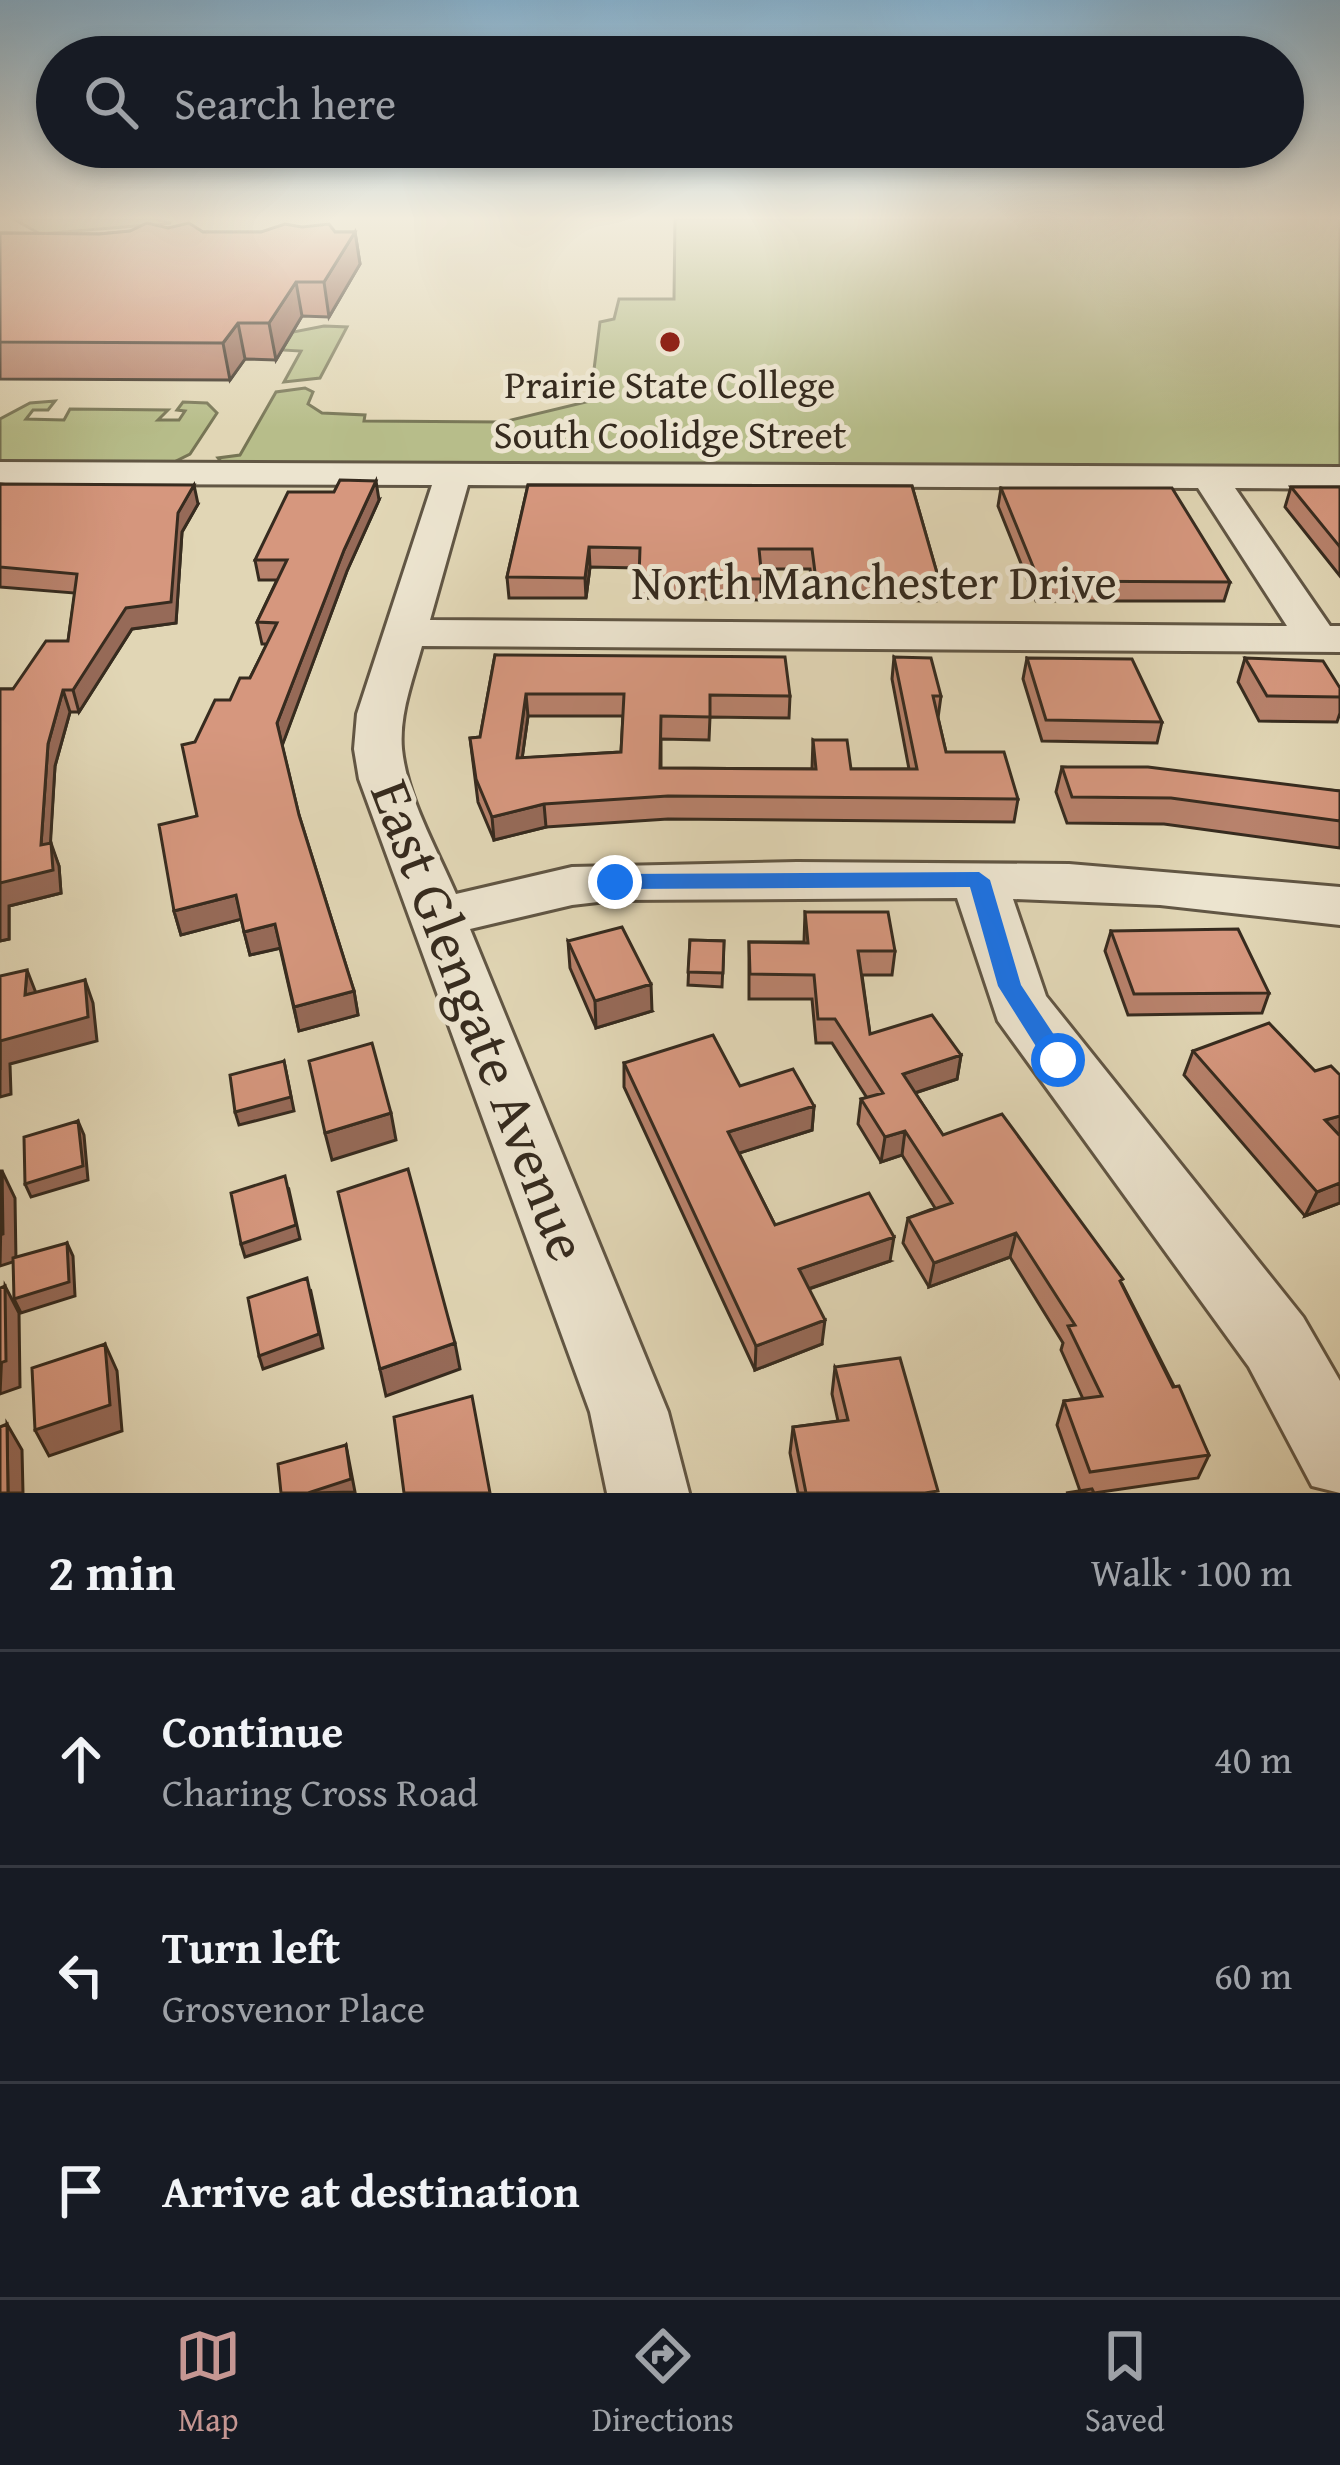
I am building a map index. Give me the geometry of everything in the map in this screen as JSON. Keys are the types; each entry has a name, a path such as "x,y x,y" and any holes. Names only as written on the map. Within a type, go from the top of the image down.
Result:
{"street":[{"name":"South Coolidge Street","path":"0,473 1340,478"},
{"name":"East Glengate Avenue","path":"453,475 380,714 378,749 384,779 629,1412 648,1493"},
{"path":"1209,477 1329,639"},
{"name":"North Manchester Drive","path":"408,633 1329,639"},
{"path":"979,880 1018,1005 1264,1325 1309,1395 1340,1458"},
{"path":"438,917 572,886 615,882 1158,884 1340,906"}],"green space":[{"path":"674,289 1340,289 1340,471 222,463 218,458 240,455 276,392 305,388 313,392 308,404 322,413 365,415 364,421 503,422 590,401 600,322 614,319 619,299 674,299"},
{"path":"347,327 320,378 284,382 301,351 282,350 293,332"},
{"path":"55,401 48,410 33,410 26,419 64,420 70,409 168,410 158,420 179,420 185,411 177,410 183,402 207,403 217,413 190,454 170,464 0,467 0,419 30,403"}],"building":[{"path":"0,289 292,289 269,323 238,323 223,343 0,342"},
{"path":"340,480 376,481 277,723 299,815 354,991 294,1007 275,924 244,932 236,895 174,911 159,825 197,816 182,745 195,742 215,700 230,700 240,678 250,678 277,623 257,622 287,560 255,560 288,492 334,492"},
{"path":"0,484 194,485 178,513 171,602 126,608 73,690 63,690 48,744 41,845 51,843 53,870 0,883 0,689 13,689 46,641 68,641 77,574 0,567"},
{"path":"528,485 912,486 939,580 816,580 812,549 759,549 762,579 639,578 640,548 589,547 585,578 507,577"},
{"path":"1291,487 1340,487 1340,547"},
{"path":"1001,488 1172,488 1230,582 1039,581"},
{"path":"495,655 785,657 790,696 710,695 710,717 661,716 660,768 816,769 813,740 847,740 851,769 917,769 894,657 931,658 941,696 933,696 946,752 1004,752 1018,799 668,796 544,804 492,817 476,779 470,738 480,737","holes":["526,694 624,694 621,752 517,758"]},
{"path":"1027,658 1132,659 1162,722 1046,720"},
{"path":"1245,658 1323,661 1340,688 1340,697 1267,696"},
{"path":"1062,767 1148,767 1340,791 1340,821 1171,798 1072,797"},
{"path":"805,912 888,912 895,951 858,951 870,1034 932,1015 961,1055 903,1074 943,1135 1002,1114 1123,1279 1209,1455 1090,1472 1064,1401 1102,1396 1068,1326 1075,1325 1016,1233 934,1263 908,1218 952,1203 905,1131 885,1137 861,1099 883,1093 835,1019 818,1019 814,975 750,974 749,942 808,943"},
{"path":"622,927 651,984 595,1001 568,941"},
{"path":"1238,929 1269,993 1134,994 1111,931"},
{"path":"690,940 724,941 723,973 688,972"},
{"path":"27,970 25,995 85,980 88,1017 0,1041 0,976"},
{"path":"1269,1023 1315,1071 1331,1066 1340,1075 1340,1116 1325,1120 1340,1136 1340,1183 1317,1192 1193,1051"},
{"path":"713,1035 740,1086 793,1069 814,1106 728,1132 775,1225 869,1193 894,1237 799,1269 825,1320 756,1346 624,1063"},
{"path":"372,1043 391,1113 325,1133 309,1061"},
{"path":"284,1061 291,1097 235,1112 230,1075"},
{"path":"78,1121 83,1166 25,1184 24,1137"},
{"path":"408,1169 455,1343 380,1369 338,1192"},
{"path":"0,1171 3,1234 0,1235"},
{"path":"285,1176 296,1225 241,1244 231,1193"},
{"path":"67,1243 69,1282 14,1299 13,1258"},
{"path":"307,1278 319,1334 259,1356 248,1298"},
{"path":"5,1286 6,1361 0,1363 0,1288"},
{"path":"105,1344 110,1405 35,1430 32,1368"},
{"path":"900,1358 938,1491 806,1493 793,1427 848,1420 835,1367"},
{"path":"472,1396 490,1493 404,1493 394,1417"},
{"path":"7,1424 8,1493 0,1493 0,1427"},
{"path":"346,1445 351,1479 308,1493 281,1493 278,1464"}],"place":[{"name":"Prairie State College","path":"670,342"}],"route":[{"path":"615,882 979,880 1018,1005 1058,1060"}]}
